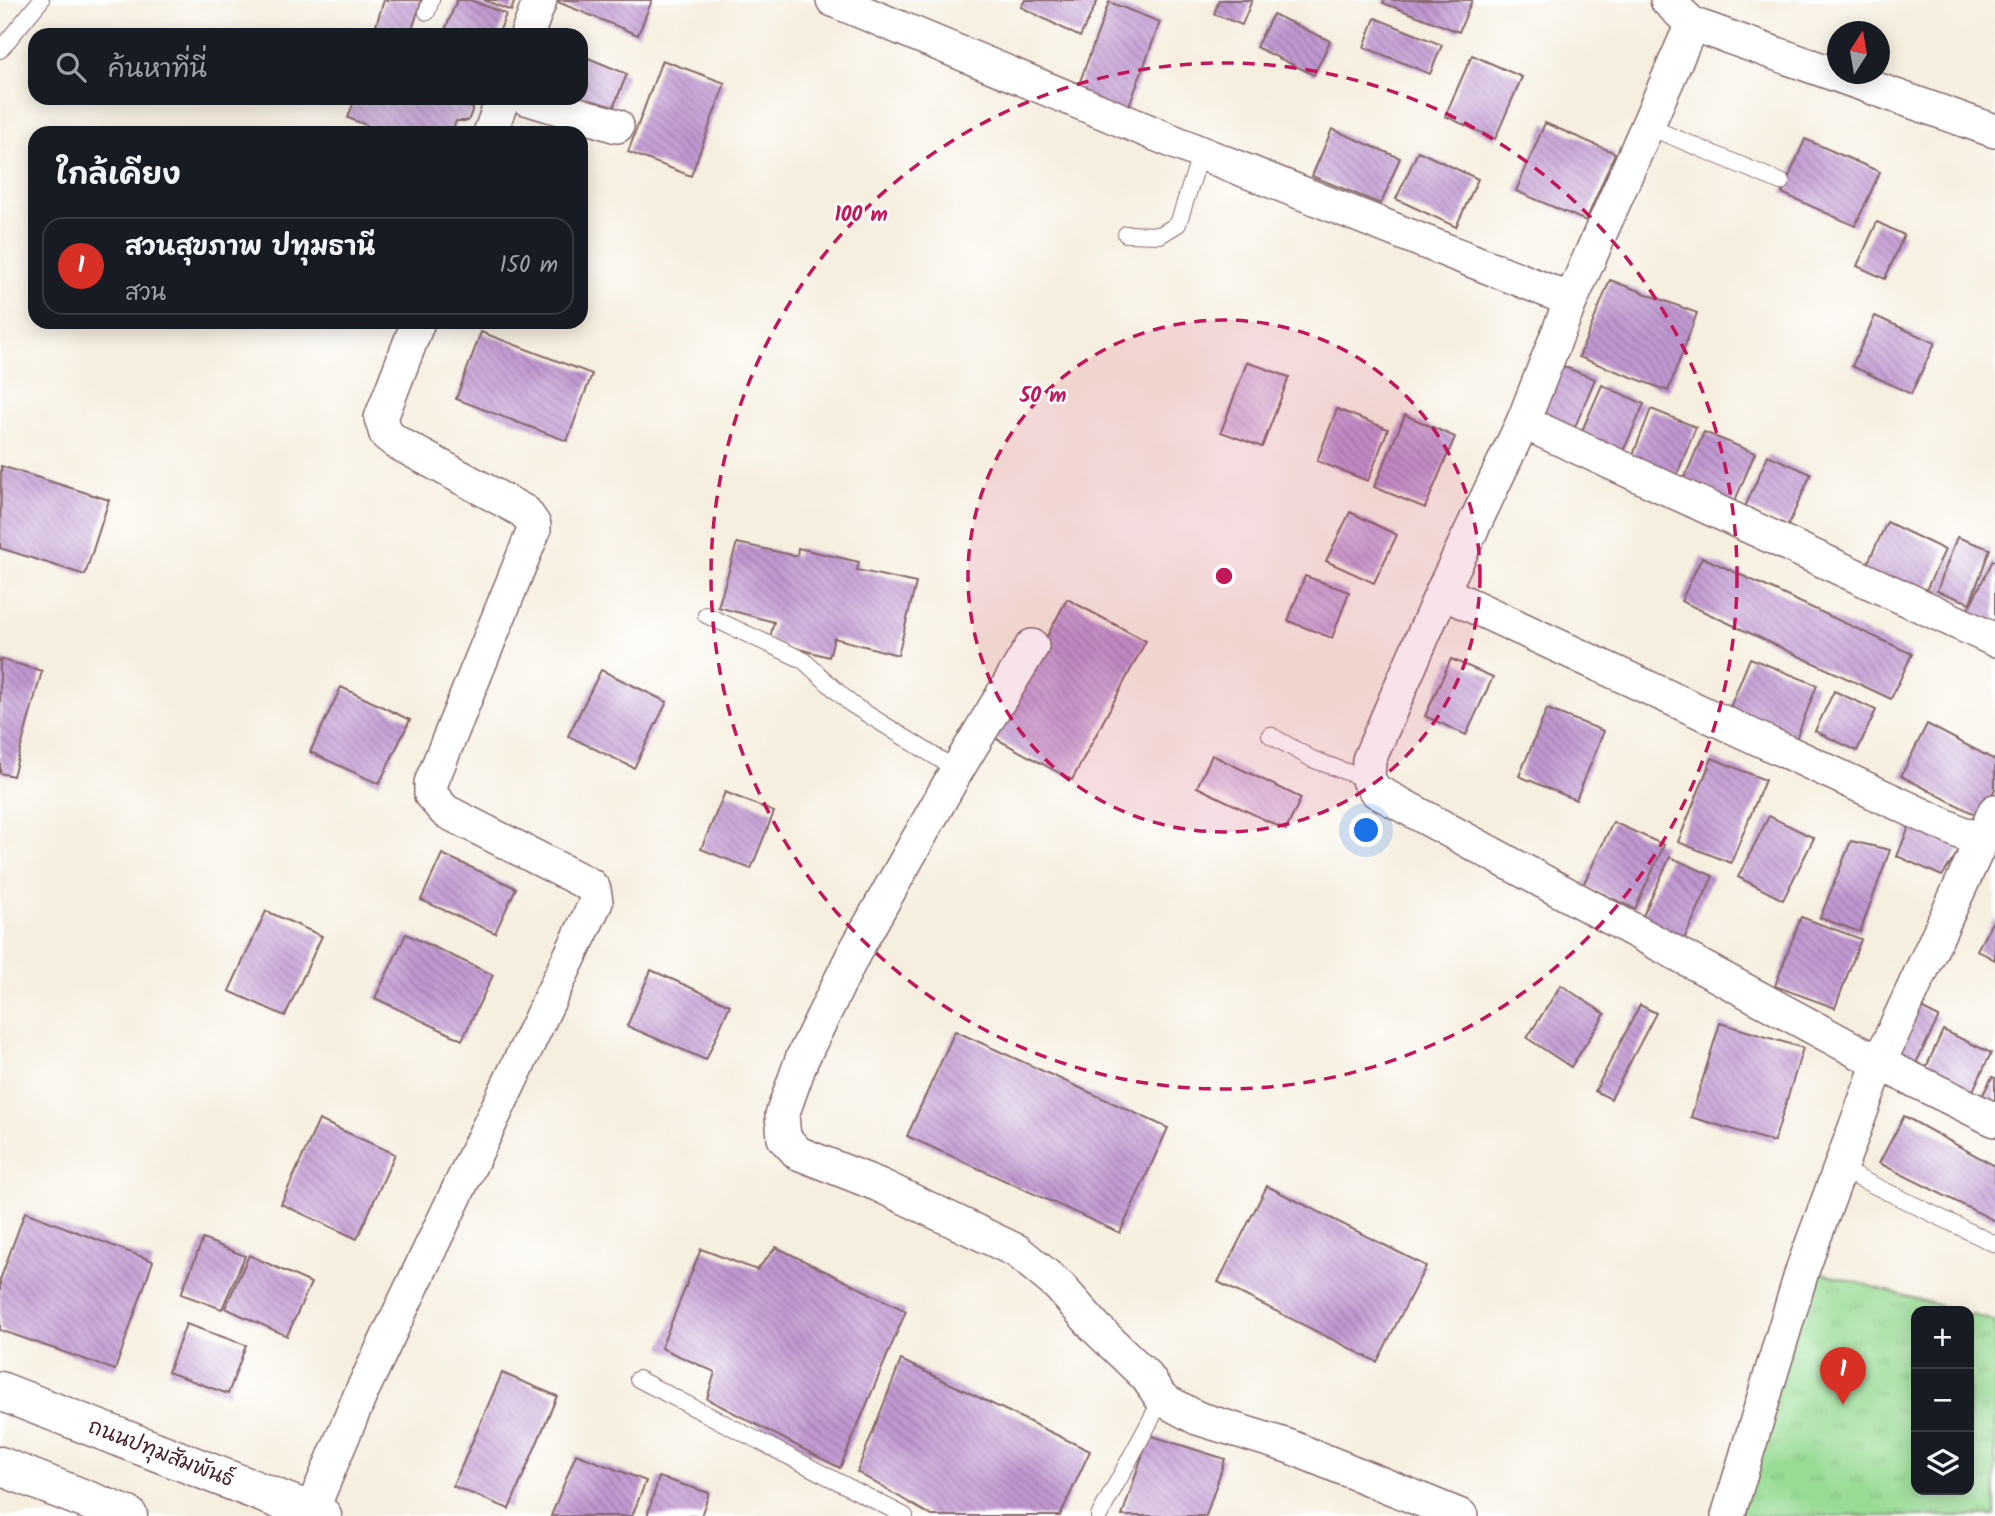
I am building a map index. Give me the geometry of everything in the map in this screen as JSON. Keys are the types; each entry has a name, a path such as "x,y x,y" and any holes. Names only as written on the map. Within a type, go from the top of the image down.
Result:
{"street":[{"path":"530,28 540,0"},
{"path":"833,0 1201,153 1571,300"},
{"path":"1667,0 1692,24 1995,131"},
{"path":"1692,24 1571,300 1523,422 1442,592 1369,760 1368,780 1376,790 1879,1063 1995,1120"},
{"path":"493,126 500,105"},
{"path":"548,105 617,127"},
{"path":"316,1514 362,1391 596,902 594,890 590,885 445,811 431,795 431,783 534,525 525,512 386,434 381,418 415,329"},
{"path":"1523,422 1995,640"},
{"path":"1442,592 1980,842"},
{"path":"1032,646 957,770 853,955 802,1059 782,1115 784,1138 798,1153 879,1185 1017,1251 1059,1286 1096,1328 1147,1377 1163,1399 1197,1418 1288,1446 1461,1516"},
{"path":"1728,1516 1804,1268 1879,1063 1995,811"},
{"name":"ถนนปทุมสัมพันธ์","path":"0,1391 316,1514"},
{"path":"0,1466 128,1516"}],"lane":[{"path":"0,50 41,0"},
{"path":"1647,126 1781,182"},
{"path":"1126,234 1160,235 1178,224 1201,153"},
{"path":"706,615 803,660 851,704 957,770"},
{"path":"1270,735 1312,759 1368,780"},
{"path":"1840,1169 1995,1244"},
{"path":"638,1379 905,1516"},
{"path":"1099,1516 1163,1399"}],"green space":[{"path":"1812,1270 1942,1306 1911,1306 1911,1495 1974,1495 1974,1315 1995,1321 1995,1516 1735,1516"}],"building":[{"path":"384,0 422,0 412,28 375,28"},
{"path":"457,0 470,0 506,14 501,28 446,28"},
{"path":"484,0 515,0 511,11"},
{"path":"553,0 652,0 638,35"},
{"path":"1025,0 1098,0 1080,37 1021,7"},
{"path":"1219,0 1252,0 1242,25 1214,14"},
{"path":"1384,0 1472,0 1459,32 1383,3"},
{"path":"1109,2 1160,22 1125,117 1074,98"},
{"path":"1273,14 1330,41 1314,75 1256,47"},
{"path":"1375,18 1442,45 1430,74 1364,47"},
{"path":"1472,55 1522,77 1495,139 1445,116"},
{"path":"588,58 627,74 609,118 588,103"},
{"path":"662,60 725,83 691,176 628,152"},
{"path":"353,105 465,105 473,108 468,121 456,121 454,126 368,126 348,118"},
{"path":"1545,123 1615,153 1586,221 1516,191"},
{"path":"1332,129 1400,158 1381,204 1312,176"},
{"path":"1805,139 1880,172 1855,226 1782,193"},
{"path":"1418,151 1478,179 1456,227 1396,199"},
{"path":"1877,222 1904,235 1885,279 1857,266"},
{"path":"1610,280 1697,313 1668,391 1579,357"},
{"path":"1875,316 1935,343 1911,394 1852,366"},
{"path":"481,332 592,374 567,441 456,399"},
{"path":"1247,362 1289,377 1262,447 1221,432"},
{"path":"1560,365 1595,379 1570,439 1536,425"},
{"path":"1602,385 1644,404 1619,461 1577,442"},
{"path":"1337,409 1388,429 1368,481 1317,461"},
{"path":"1651,409 1696,427 1674,482 1629,465"},
{"path":"1405,415 1455,437 1425,508 1374,487"},
{"path":"1704,432 1755,453 1732,508 1681,486"},
{"path":"1768,455 1811,474 1788,526 1745,507"},
{"path":"1,466 109,500 85,575 0,548"},
{"path":"1350,512 1397,535 1374,583 1326,561"},
{"path":"1887,522 1945,550 1920,603 1862,575"},
{"path":"1957,537 1990,549 1970,603 1937,591"},
{"path":"737,543 797,556 798,548 859,562 857,570 916,583 898,655 834,638 829,657 769,641 774,622 718,607"},
{"path":"1702,557 1912,654 1891,699 1681,601"},
{"path":"1993,560 1995,561 1995,633 1964,617"},
{"path":"1305,576 1349,592 1332,638 1288,621"},
{"path":"1067,599 1146,641 1072,780 993,737"},
{"path":"1750,658 1817,685 1794,744 1726,717"},
{"path":"0,659 42,671 13,776 0,773"},
{"path":"1451,659 1493,677 1466,735 1425,716"},
{"path":"601,670 667,702 634,768 568,736"},
{"path":"341,687 410,720 379,784 310,752"},
{"path":"1834,691 1876,710 1857,751 1815,731"},
{"path":"1547,709 1604,731 1576,800 1519,776"},
{"path":"1927,724 1995,760 1995,789 1980,817 1901,776"},
{"path":"1212,755 1301,798 1286,830 1197,787"},
{"path":"1712,758 1765,780 1731,863 1678,842"},
{"path":"725,792 774,812 751,869 701,849"},
{"path":"1769,816 1814,838 1783,900 1738,877"},
{"path":"1613,822 1664,845 1635,909 1583,885"},
{"path":"1911,822 1960,849 1942,876 1897,856"},
{"path":"1851,841 1890,850 1860,932 1820,918"},
{"path":"442,854 516,888 495,933 421,900"},
{"path":"1670,857 1713,876 1683,942 1640,922"},
{"path":"266,911 322,936 285,1016 229,991"},
{"path":"1801,917 1861,939 1835,1008 1775,986"},
{"path":"1995,917 1995,960 1977,950"},
{"path":"406,934 493,975 462,1040 375,998"},
{"path":"651,970 730,1005 706,1060 627,1026"},
{"path":"1561,985 1605,1014 1571,1067 1527,1038"},
{"path":"1640,1005 1656,1013 1611,1099 1595,1091"},
{"path":"1915,1005 1939,1017 1911,1073 1886,1060"},
{"path":"1720,1023 1803,1048 1774,1142 1691,1117"},
{"path":"1943,1030 1991,1053 1969,1099 1922,1076"},
{"path":"955,1031 1168,1128 1120,1233 907,1136"},
{"path":"1992,1077 1995,1078 1995,1116 1977,1106"},
{"path":"1904,1116 1995,1166 1995,1221 1879,1163"},
{"path":"319,1120 395,1154 357,1239 281,1204"},
{"path":"1267,1186 1426,1266 1377,1362 1218,1282"},
{"path":"25,1212 153,1261 115,1370 0,1330 0,1280"},
{"path":"203,1239 245,1256 222,1309 181,1294"},
{"path":"776,1247 906,1311 840,1468 707,1399 715,1372 661,1348 701,1249 757,1270"},
{"path":"249,1255 311,1283 287,1336 225,1308"},
{"path":"186,1324 246,1345 228,1394 168,1372"},
{"path":"901,1360 1090,1451 1060,1516 932,1516 857,1472"},
{"path":"502,1373 557,1396 509,1509 453,1486"},
{"path":"1149,1435 1225,1459 1206,1516 1122,1516"},
{"path":"576,1454 646,1481 632,1516 551,1516"},
{"path":"659,1477 709,1493 701,1516 647,1516"}],"place":[{"name":"สวนสุขภาพ ปทุมธานี","path":"1843,1405"}]}
